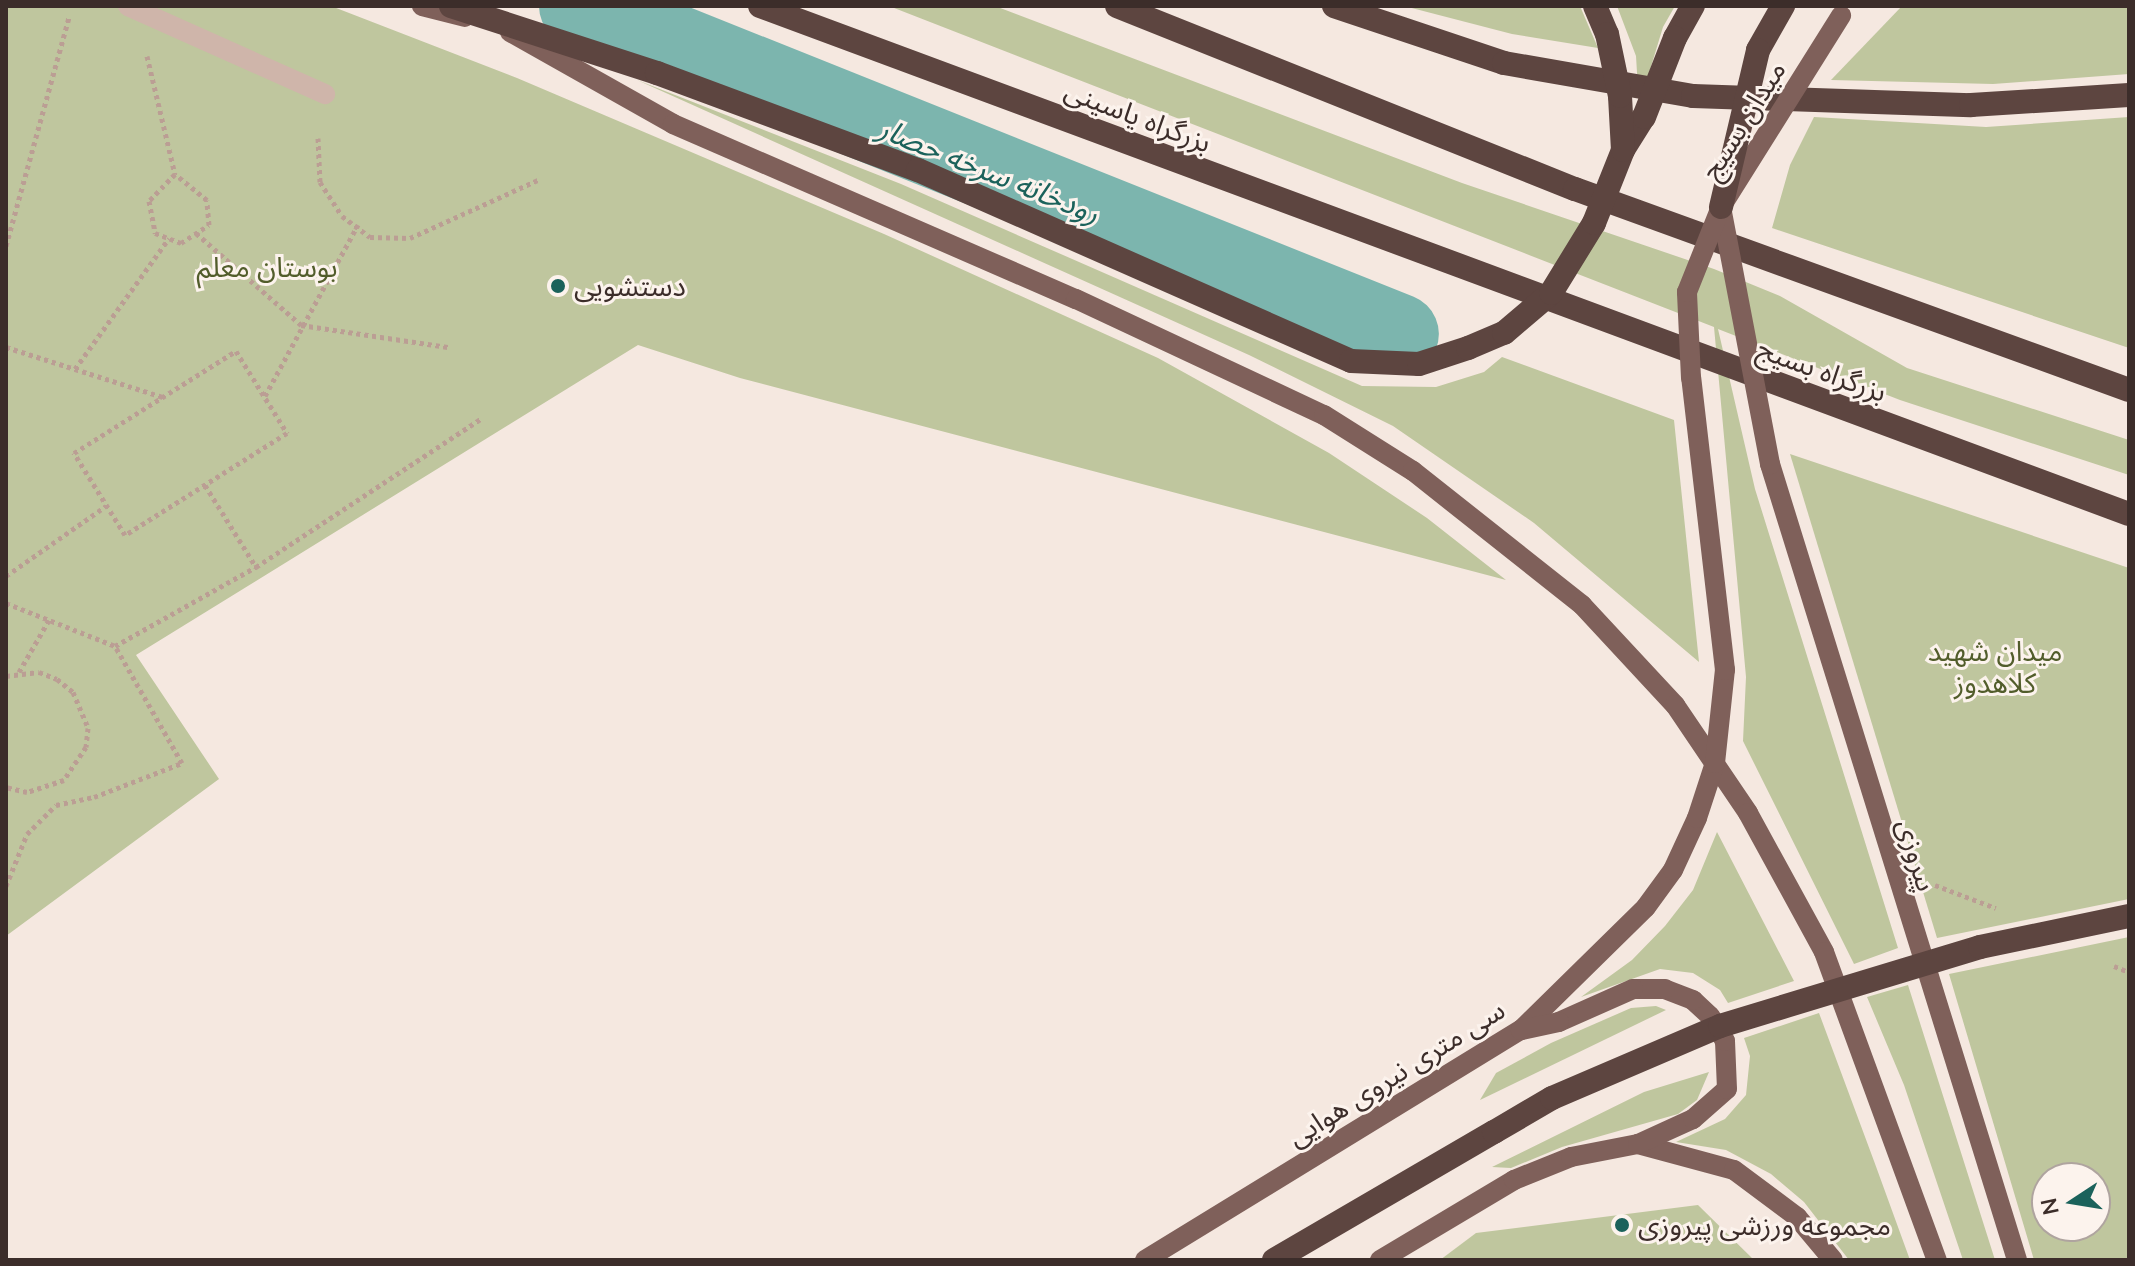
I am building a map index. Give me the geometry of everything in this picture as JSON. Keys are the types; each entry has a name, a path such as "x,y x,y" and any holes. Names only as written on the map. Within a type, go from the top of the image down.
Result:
{"highway":[{"path":"451,6 497,25 657,73 918,170 1351,361 1419,364 1504,333 1551,293 1594,223 1623,150 1644,117 1675,38 1693,6"},
{"name":"بزرگراه یاسینی","path":"760,6 1494,282"},
{"path":"1117,6 1575,189 2129,390"},
{"path":"1334,6 1504,63 1693,96 1971,105 2129,95"},
{"path":"1595,6 1607,34 1620,96 1623,150"},
{"path":"1721,207 1758,50 1783,6"},
{"name":"بزرگراه بسیج","path":"1494,282 2129,514"},
{"path":"1274,1260 1565,1092 1720,1026 1980,947 2129,916"}],"main road":[{"path":"422,6 497,25 673,124 1076,299 1324,415 1413,471 1582,605 1675,705 1748,813 1824,952 1937,1260"},
{"name":"میدان بسیج","path":"1770,464 1721,207 1847,11"},
{"name":"سی متری نیروی هوایی","path":"1145,1260 1521,1030 1646,907 1673,870 1697,818 1715,763 1725,670 1691,378 1687,292 1721,207"},
{"name":"پیروزی","path":"1770,464 2017,1260"},
{"path":"1380,1260 1514,1180 1571,1157 1638,1144 1693,1119 1727,1089 1725,1041 1710,1016 1693,1000 1665,989 1633,989 1559,1022 1521,1030"},
{"path":"1638,1144 1734,1170 1797,1217 1833,1260"}],"lane":[{"path":"128,6 325,94"}],"path":[{"path":"6,246 69,18"},
{"path":"147,56 175,174 207,200 209,225 181,243 155,233 149,201 175,174"},
{"path":"318,138 320,182 342,216 370,237 410,238 538,180"},
{"path":"265,397 301,325 358,225"},
{"path":"196,233 301,325 449,347"},
{"path":"75,369 169,238"},
{"path":"6,347 164,397"},
{"path":"236,351 265,397 287,433 125,535 74,453 236,351"},
{"path":"115,646 256,567 482,418"},
{"path":"205,485 256,567"},
{"path":"6,576 106,506"},
{"path":"6,603 115,646 182,763 94,797 56,805 27,834 6,886"},
{"path":"19,672 49,620"},
{"path":"6,676 19,672 39,672 73,692 88,728 86,747 71,773 47,789 6,787"},
{"path":"1931,883 1998,909"},
{"path":"2114,966 2129,972"}],"green space":[{"name":"بوستان معلم","path":"6,6 331,6 517,78 884,234 1158,358 1329,453 1427,518 1506,580 740,378 638,345 136,655 219,779 6,936"},
{"path":"889,6 995,6 1462,183 1714,269 1780,296 1907,368 2129,440 2129,475 1900,400 1718,329 1755,489 1898,948 1854,964 1743,741 1746,677 1714,327"},
{"path":"1404,6 1580,6 1598,48 1512,34"},
{"path":"1617,6 1675,6 1663,27 1639,106 1636,56"},
{"path":"1902,6 2129,6 2129,74 1993,84 1831,80"},
{"path":"637,80 901,184 1362,386 1436,387 1484,372 1502,357 1674,420 1699,662 1534,523 1393,426 1249,355"},
{"path":"1814,117 1986,127 2129,117 2129,348 1772,228 1790,165"},
{"name":"میدان شهید کلاهدوز","path":"1790,454 2129,568 2129,899 1937,938"},
{"path":"1717,832 1794,981 1728,1003 1720,990 1693,973 1660,969 1581,997 1632,960 1665,926 1693,890"},
{"path":"2129,937 2129,1260 2034,1260 1949,974"},
{"path":"1908,985 1995,1260 1963,1260 1904,1085 1867,997"},
{"path":"1656,1006 1666,1010 1480,1100 1496,1073 1551,1043 1631,1008"},
{"path":"1819,1013 1910,1260 1849,1260 1804,1202 1771,1174 1726,1150 1676,1142 1725,1119 1746,1095 1750,1056 1744,1038"},
{"path":"1709,1072 1697,1100 1678,1114 1562,1147 1511,1168 1492,1167 1644,1092"},
{"name":"مجموعه ورزشی پیروزی","path":"1698,1205 1754,1260 1440,1260 1476,1233"}],"waterway":[{"name":"رودخانه سرخه حصار","path":"579,6 1399,334"}],"place":[{"name":"دستشویی","path":"558,286"},
{"name":"مجموعه ورزشی پیروزی","path":"1622,1225"}]}
